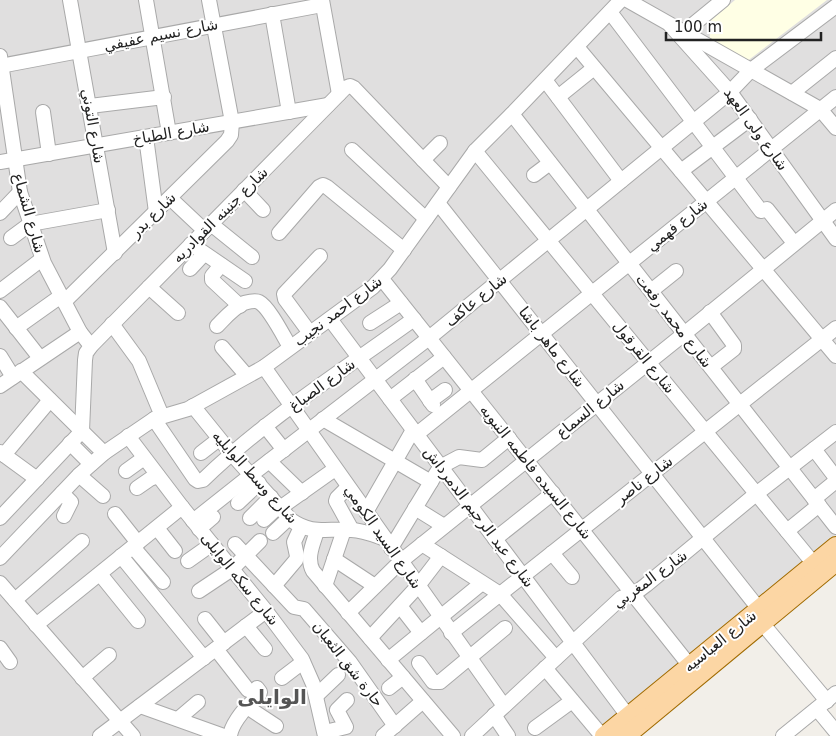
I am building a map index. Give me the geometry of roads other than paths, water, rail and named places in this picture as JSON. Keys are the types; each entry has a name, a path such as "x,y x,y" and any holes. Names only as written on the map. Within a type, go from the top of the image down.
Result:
{"main road":[{"name":"شارع العباسيه","path":"617,731 830,560"},
{"name":"شارع العباسيه","path":"617,731 690,666 760,616"}],"street":[{"name":"شارع التوني","path":"70,0 115,252"},
{"path":"146,0 169,134"},
{"path":"209,0 232,122"},
{"name":"شارع احمد نجيب","path":"0,558 79,475 104,453 158,418 193,406 264,367 382,279 475,151 620,0"},
{"path":"627,0 820,109 836,128"},
{"path":"684,32 723,0"},
{"name":"شارع نسيم عفيفي","path":"0,63 79,51 322,3"},
{"path":"322,3 344,90 354,88 449,187"},
{"name":"شارع عاكف","path":"196,525 255,479 269,461 428,338 693,123 730,92 751,70 836,6"},
{"path":"610,12 761,211 767,209 794,243"},
{"path":"272,14 289,112"},
{"name":"شارع ولى العهد","path":"670,25 730,92 836,238"},
{"path":"576,47 836,356"},
{"path":"792,93 836,58"},
{"name":"شارع الشماع","path":"0,63 20,192 30,224 42,259 80,332 91,346"},
{"path":"558,97 594,68"},
{"path":"545,80 621,181"},
{"name":"شارع جنينه القوادريه","path":"91,346 344,90"},
{"path":"90,106 164,97"},
{"name":"شارع فهمي","path":"415,432 471,391 836,97"},
{"name":"شارع الطباخ","path":"0,162 328,105"},
{"path":"43,112 49,154"},
{"name":"شارع محمد رفعت","path":"512,114 836,527"},
{"path":"681,172 750,119"},
{"name":"شارع بدر","path":"16,328 62,299 115,252 229,138 232,122"},
{"path":"146,137 156,212"},
{"path":"423,160 440,143"},
{"path":"352,150 426,219"},
{"name":"شارع القرقول","path":"475,151 787,531 830,560"},
{"path":"534,175 550,163"},
{"path":"279,232 319,187 323,185 328,186 404,250"},
{"path":"244,190 263,210"},
{"path":"0,213 20,192"},
{"path":"170,198 252,257"},
{"name":"شارع ماهر باشا","path":"438,202 703,538 760,616 827,701 836,732"},
{"path":"11,238 30,224 108,210"},
{"name":"شارع السماع","path":"348,613 400,562 836,210"},
{"path":"191,244 245,282"},
{"path":"190,269 204,254"},
{"path":"310,333 285,299 284,294 320,256"},
{"path":"0,291 42,259"},
{"path":"221,265 212,276 212,280 240,306"},
{"path":"651,291 676,271"},
{"name":"شارع السيده فاطمه النبويه","path":"382,279 690,666"},
{"path":"149,287 178,313"},
{"path":"216,326 240,306 253,301 260,302 270,314 290,348"},
{"path":"370,323 401,303"},
{"path":"0,307 40,358"},
{"path":"710,312 734,345 734,349 711,367"},
{"name":"شارع عبد الرحيم الدمرداش","path":"330,319 572,642 617,731"},
{"name":"شارع الصباغ","path":"158,418 198,481 203,480 231,453 265,426 414,320"},
{"path":"112,324 139,361 158,418"},
{"name":"شارع ناصر","path":"451,633 836,328"},
{"path":"0,386 80,332"},
{"path":"1,516 82,431 85,360 86,353 91,346"},
{"path":"222,347 247,376"},
{"path":"0,356 17,374 50,400 104,453"},
{"path":"390,399 444,357"},
{"name":"شارع السيد الكومي","path":"264,367 366,512 387,546 469,658 499,711 508,736"},
{"path":"415,380 432,403 445,390"},
{"path":"37,478 2,454 50,400"},
{"name":"شارع وسط الوايليه","path":"193,406 231,453 280,507 301,527 317,531 348,530 369,533 387,546"},
{"path":"323,419 431,482"},
{"path":"265,426 284,450"},
{"path":"366,512 395,461 415,432"},
{"name":"شارع المغربي","path":"472,736 620,598 646,585 756,494 836,432"},
{"name":"شارع سكه الوايلى","path":"128,436 182,508 266,611 303,662 313,684 325,734"},
{"path":"387,546 415,508 440,467 459,457 482,460 509,438"},
{"path":"201,453 219,439"},
{"path":"70,443 91,464"},
{"path":"787,531 817,502 836,480 814,449"},
{"path":"126,472 144,458"},
{"path":"269,461 302,493"},
{"path":"257,519 302,493 335,469"},
{"path":"79,475 103,496"},
{"path":"137,488 158,476"},
{"path":"238,503 255,479"},
{"path":"325,586 334,559 348,530 336,502 337,498 348,487"},
{"path":"62,493 71,502 64,516"},
{"path":"495,539 553,493"},
{"path":"273,533 280,507"},
{"path":"36,625 182,508"},
{"path":"415,508 444,526"},
{"path":"115,514 163,582"},
{"path":"196,525 213,518"},
{"path":"274,586 296,560 294,542 301,527"},
{"path":"157,528 174,551"},
{"path":"317,531 309,561 313,571 453,736"},
{"path":"14,600 82,541"},
{"path":"199,591 232,569 260,541"},
{"path":"188,561 212,544"},
{"name":"حارة شق الثعبان","path":"235,544 294,607 304,609 350,662 395,726"},
{"path":"422,544 500,594 556,658"},
{"path":"552,553 572,577"},
{"path":"121,556 204,658"},
{"path":"370,638 418,586 441,556"},
{"path":"334,559 375,586"},
{"path":"100,574 138,621"},
{"path":"0,583 133,736"},
{"path":"388,660 482,583"},
{"path":"400,606 421,633"},
{"path":"101,736 266,611"},
{"path":"205,619 220,646 253,689 260,692 260,696 247,707 232,728 230,736"},
{"path":"246,626 265,649"},
{"path":"419,663 433,682 438,682 505,628"},
{"path":"0,648 10,662"},
{"path":"82,678 109,655"},
{"path":"282,678 303,662"},
{"path":"545,668 572,701 617,731"},
{"path":"316,696 338,675"},
{"path":"389,688 403,677"},
{"path":"325,734 349,724 337,708 347,700"},
{"path":"383,736 423,701"},
{"path":"535,728 572,701"},
{"path":"783,736 827,701"},
{"path":"178,720 198,702"},
{"path":"140,706 224,736"},
{"path":"247,707 276,726"}],"district":[{"name":"الوايلى","path":"272,697"}]}
